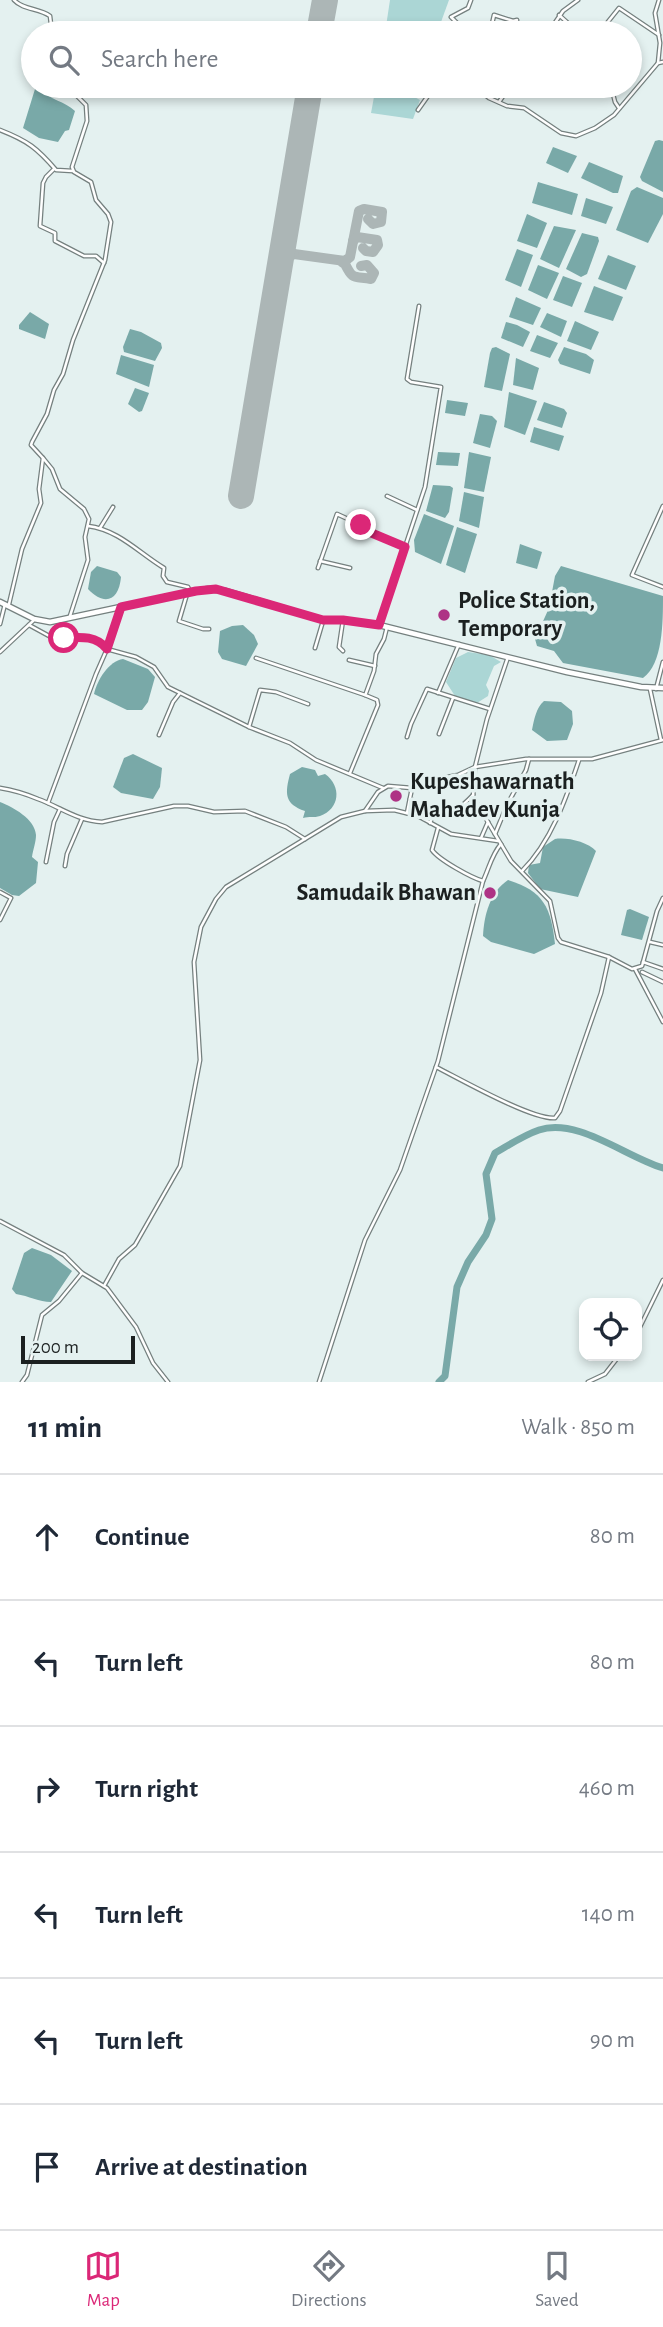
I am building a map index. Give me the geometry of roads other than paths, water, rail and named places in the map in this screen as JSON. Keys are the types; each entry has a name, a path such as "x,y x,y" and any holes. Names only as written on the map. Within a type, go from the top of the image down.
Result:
{"main road":[{"path":"5,604 34,620 50,622 189,592 208,589 226,591 323,620 379,625 567,672 663,688"}],"street":[{"path":"14,0 17,4 44,12 50,16 51,21"},
{"path":"455,21 451,17 468,8 471,0"},
{"path":"555,21 578,0"},
{"path":"658,63 659,35 655,13 659,0"},
{"path":"609,21 620,8 639,21"},
{"path":"493,21 494,15 517,20"},
{"path":"559,15 566,21"},
{"path":"642,23 659,35"},
{"path":"642,81 658,63 663,62"},
{"path":"73,170 85,130 87,109 80,98"},
{"path":"418,110 426,98"},
{"path":"489,98 523,108 561,133 576,136 595,128 614,115 628,98"},
{"path":"499,102 502,98"},
{"path":"614,98 619,108"},
{"path":"0,130 33,146 54,169"},
{"path":"69,620 88,560 85,537 88,526 87,512 61,489 52,469 31,444 63,374 104,262 111,226 110,218 96,200 92,182 73,170 54,169 43,183 40,226 53,230 55,241 84,256 96,256 104,262"},
{"path":"379,625 425,487 441,387 411,383 407,379 419,306"},
{"path":"0,624 22,549 41,503 38,489 44,458"},
{"path":"387,496 417,510"},
{"path":"663,506 632,575 663,587"},
{"path":"100,528 113,507"},
{"path":"318,568 337,514 361,525 362,529 405,547"},
{"path":"88,526 100,528 132,544 164,568 163,576 167,582 188,587 189,592 179,621 209,629"},
{"path":"320,561 350,568"},
{"path":"48,803 121,607"},
{"path":"0,652 34,620"},
{"path":"315,649 323,620"},
{"path":"343,620 339,647 344,651"},
{"path":"29,625 51,637 82,637 94,640 107,649 136,657 154,667 165,685 249,727 290,743 316,760 383,789"},
{"path":"365,695 375,666 376,654 387,627"},
{"path":"438,693 459,644"},
{"path":"410,799 435,809 450,811 460,808 472,795 475,768 490,709 508,656"},
{"path":"256,658 377,700 378,705 350,775"},
{"path":"349,660 375,666"},
{"path":"365,811 378,792 387,786 412,788 427,781 458,775 475,768 529,760 593,759 662,740 653,688 663,662"},
{"path":"407,737 427,689 490,709"},
{"path":"249,727 260,690 276,692 308,704"},
{"path":"159,736 173,702 180,693"},
{"path":"439,734 453,698"},
{"path":"495,834 507,805 527,770 529,760"},
{"path":"522,872 539,852 558,817 579,760"},
{"path":"0,788 48,803 82,819 102,822 174,806 214,812 245,811 286,827 305,839"},
{"path":"407,813 412,788"},
{"path":"472,795 511,861 550,901 561,942 609,957 635,969 663,1022"},
{"path":"46,862 54,822 60,809"},
{"path":"104,1286 119,1259 135,1245 180,1166 200,1060 194,962 201,927 216,899 226,887 341,817 365,811 384,809 407,813 463,838 481,838 499,843"},
{"path":"430,823 435,809"},
{"path":"65,866 67,854 82,819"},
{"path":"481,838 488,822"},
{"path":"438,828 432,850 434,854 451,866 483,881"},
{"path":"319,1382 362,1247 396,1179 436,1067 483,881 499,843"},
{"path":"0,892 11,898 0,920"},
{"path":"640,980 642,964 663,898"},
{"path":"657,911 663,912"},
{"path":"650,942 663,945"},
{"path":"436,1067 543,1118 555,1118 560,1111 601,993 609,957"},
{"path":"635,969 642,964 663,969"},
{"path":"642,972 663,982"},
{"path":"0,1220 64,1255 82,1273 104,1286 136,1327 153,1363 168,1382"},
{"path":"23,1382 27,1376 42,1315 59,1301 82,1273"},
{"path":"642,1323 663,1280"},
{"path":"588,1382 605,1374 615,1361"}],"waterway":[{"path":"439,1382 445,1376 457,1287 492,1219 486,1174 495,1153 533,1132 554,1127 585,1133 663,1168"}],"place":[{"name":"Police Station, Temporary","path":"444,615"},
{"name":"Kupeshawarnath Mahadev Kunja","path":"396,796"},
{"name":"Samudaik Bhawan","path":"490,893"}]}
